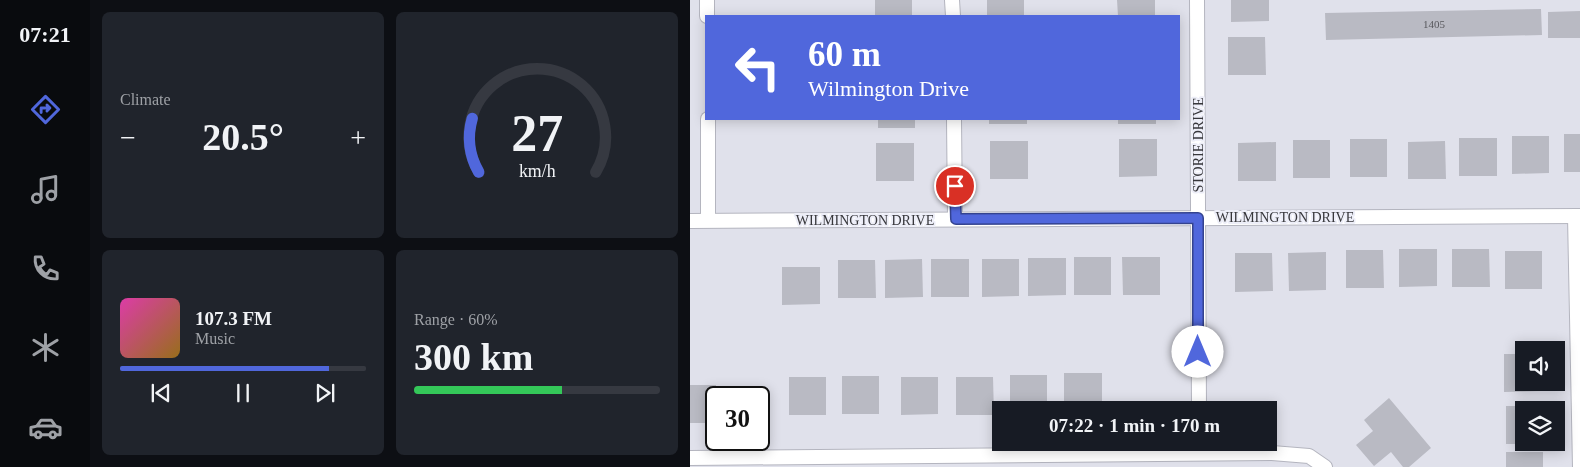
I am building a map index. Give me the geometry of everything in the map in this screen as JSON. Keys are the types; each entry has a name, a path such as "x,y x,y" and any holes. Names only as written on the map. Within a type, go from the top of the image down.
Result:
{"street":[{"path":"707,0 707,15"},
{"path":"952,0 953,15"},
{"name":"STORIE DRIVE","path":"1198,0 1198,401"},
{"path":"708,120 708,220"},
{"path":"954,120 956,219"},
{"path":"1578,216 1580,467"},
{"name":"WILMINGTON DRIVE","path":"690,221 1578,216"},
{"path":"690,458 1046,451"},
{"path":"1243,451 1309,456 1325,467"}],"building":[{"path":"875,0 912,0 912,15 875,15"},
{"path":"987,0 1024,0 1024,15 987,15"},
{"path":"1117,0 1155,0 1155,15 1118,15"},
{"path":"1231,0 1269,0 1269,21 1231,22"},
{"path":"1541,9 1542,35 1326,40 1325,13"},
{"path":"1580,11 1580,38 1548,38 1548,12"},
{"path":"1228,37 1265,37 1266,75 1228,75"},
{"path":"878,120 915,120 915,128 878,128"},
{"path":"989,120 1027,120 1027,124 989,124"},
{"path":"1118,120 1156,120 1156,124 1118,124"},
{"path":"1564,134 1580,134 1580,172 1564,172"},
{"path":"1512,136 1549,136 1549,173 1512,174"},
{"path":"1459,138 1497,138 1497,176 1459,176"},
{"path":"1119,139 1157,139 1157,176 1119,177"},
{"path":"1350,139 1387,139 1387,177 1350,177"},
{"path":"1293,140 1330,140 1330,178 1293,178"},
{"path":"990,141 1028,141 1028,179 990,179"},
{"path":"1445,141 1446,179 1408,179 1408,142"},
{"path":"1276,142 1276,181 1238,181 1238,143"},
{"path":"876,143 914,143 914,181 876,181"},
{"path":"1399,249 1437,249 1437,286 1399,287"},
{"path":"1452,249 1489,249 1490,287 1452,287"},
{"path":"1346,250 1383,250 1384,288 1346,288"},
{"path":"1505,251 1542,251 1542,289 1505,289"},
{"path":"1326,252 1326,290 1289,291 1288,253"},
{"path":"1235,253 1272,253 1273,291 1235,292"},
{"path":"1074,257 1111,257 1111,295 1074,295"},
{"path":"1122,257 1160,257 1160,295 1123,295"},
{"path":"1028,258 1066,258 1066,295 1028,296"},
{"path":"922,259 923,297 885,298 885,260"},
{"path":"931,259 969,259 969,297 931,297"},
{"path":"982,259 1019,259 1019,296 982,297"},
{"path":"838,260 875,260 876,298 838,298"},
{"path":"782,267 820,267 820,304 782,305"},
{"path":"1504,354 1515,354 1515,391 1541,391 1504,392"},
{"path":"1064,373 1102,373 1102,401 1064,401"},
{"path":"1010,375 1047,375 1047,401 1010,401"},
{"path":"842,376 879,376 879,414 842,414"},
{"path":"789,377 826,377 826,415 789,415"},
{"path":"901,377 938,377 938,414 901,415"},
{"path":"956,377 993,377 992,415 956,415"},
{"path":"690,385 716,385 705,386 705,423 690,423"},
{"path":"1389,398 1431,448 1409,467 1403,467 1391,452 1374,466 1356,445 1373,431 1364,420"},
{"path":"1506,406 1515,406 1515,444 1506,444"},
{"path":"1506,452 1543,452 1543,467 1506,467"}],"route":[{"path":"955,186 956,219 1198,218 1198,352"}]}
